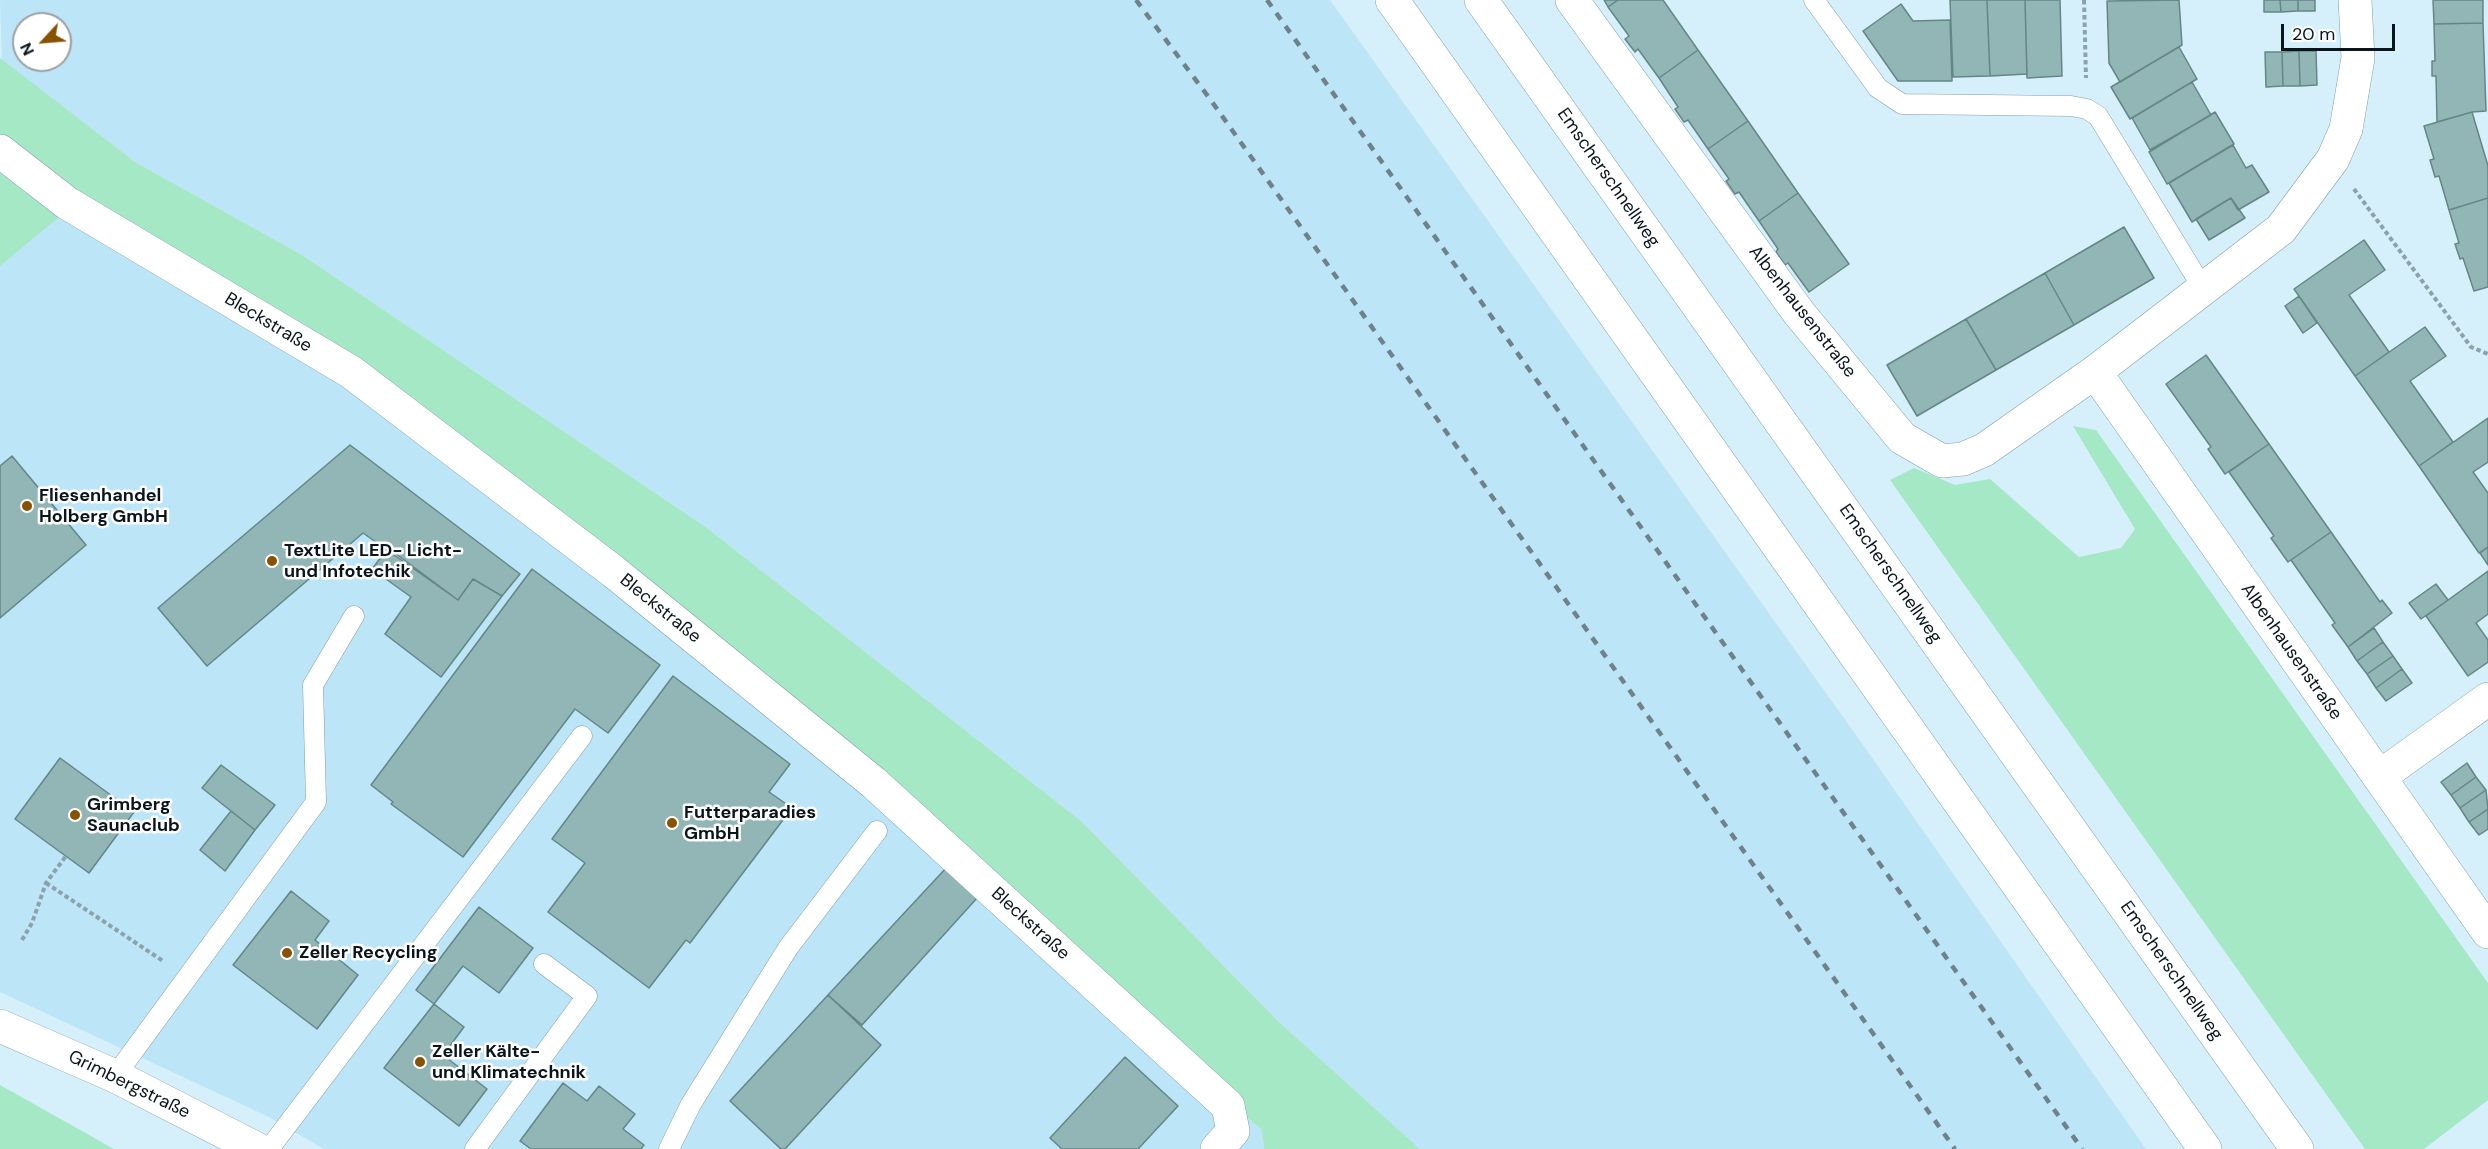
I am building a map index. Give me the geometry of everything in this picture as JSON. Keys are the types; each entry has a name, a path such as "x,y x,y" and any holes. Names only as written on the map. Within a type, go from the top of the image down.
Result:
{"main road":[{"path":"1392,0 2205,1149"},
{"name":"Emscherschnellweg","path":"1481,0 2296,1149"},
{"name":"Albenhausenstraße","path":"1572,0 1799,313 1902,438 1942,461 1963,459 1984,450 2095,372 2281,229 2333,159 2346,129 2358,58 2355,0"},
{"name":"Bleckstraße","path":"0,152 67,203 351,372 614,572 865,776 1228,1106 1233,1131 1217,1149"},
{"name":"Albenhausenstraße","path":"2095,372 2488,932"},
{"path":"2379,777 2488,699"},
{"name":"Grimbergstraße","path":"0,1026 115,1076 257,1149"}],"lane":[{"path":"1814,0 1878,88 1902,104 2087,109 2098,116 2204,290"},
{"path":"115,1076 316,802 314,685 354,616"},
{"path":"269,1149 582,736"},
{"path":"669,1149 692,1104 788,948 877,831"},
{"path":"475,1149 587,996 544,963"}],"path":[{"path":"2084,0 2087,109"},
{"path":"2333,159 2470,347 2488,354"},
{"path":"22,940 32,923 46,883 66,856"},
{"path":"46,883 188,979"}],"shaded area":[{"path":"0,0 1330,0 1856,735 2146,1149 1420,1149 1279,1022 1081,821 707,528 302,255 135,162 16,72 72,72 72,12 12,12 12,69 2,61"},
{"path":"63,214 343,381 607,577 1262,1130 1264,1149 324,1149 269,1117 0,992 0,266"}],"green space":[{"path":"0,58 12,67 12,72 18,72 135,162 302,255 707,528 1081,821 1279,1022 1420,1149 1264,1149 1262,1130 360,368 63,214 0,266"},
{"path":"2073,426 2096,430 2488,983 2488,1100 2424,1149 2365,1149 1890,480 1914,468 1955,485 1990,479 2079,557 2121,548 2135,529"},
{"path":"0,1085 114,1149 0,1149"}],"building":[{"path":"1604,0 1618,0 1608,7"},
{"path":"1618,0 1663,0 1698,50 1659,78 1638,49 1635,52 1625,39 1629,36 1608,7"},
{"path":"1950,0 1987,0 1990,76 1953,77"},
{"path":"1987,0 2025,0 2027,74 1990,76"},
{"path":"2025,0 2060,0 2062,76 2027,78"},
{"path":"2179,0 2182,45 2120,82 2109,63 2107,1"},
{"path":"2264,0 2280,0 2281,12 2264,12"},
{"path":"2280,0 2298,0 2298,11 2281,12"},
{"path":"2298,0 2315,0 2315,11 2298,11"},
{"path":"2433,0 2483,0 2483,23 2434,24"},
{"path":"1901,4 1913,21 1950,20 1952,81 1898,81 1863,31"},
{"path":"2483,23 2486,111 2472,112 2437,122 2436,76 2432,76 2432,61 2435,61 2434,24"},
{"path":"2179,47 2197,79 2130,119 2111,87"},
{"path":"1698,50 1748,121 1708,149 1688,120 1684,122 1675,109 1678,107 1659,78"},
{"path":"2299,51 2300,86 2283,86 2282,52"},
{"path":"2299,51 2316,51 2317,85 2300,86"},
{"path":"2265,52 2282,52 2283,86 2266,87"},
{"path":"2192,82 2211,115 2150,150 2132,118"},
{"path":"2215,112 2234,144 2167,184 2149,152"},
{"path":"2472,112 2488,166 2488,198 2449,210 2439,176 2435,177 2430,160 2434,159 2424,126"},
{"path":"1748,121 1798,193 1759,221 1739,192 1735,194 1726,181 1729,179 1708,149"},
{"path":"2233,145 2246,168 2252,165 2269,192 2238,210 2231,198 2192,222 2169,183"},
{"path":"1798,193 1849,264 1809,292 1788,263 1785,265 1776,252 1778,249 1759,221"},
{"path":"2231,198 2245,218 2209,240 2196,219"},
{"path":"2488,198 2488,287 2474,291 2463,258 2460,259 2455,244 2459,243 2449,210"},
{"path":"2124,227 2154,278 2074,325 2045,273"},
{"path":"2364,240 2385,270 2349,295 2389,352 2355,376 2294,289"},
{"path":"2045,273 2074,325 1996,370 1966,319"},
{"path":"2299,296 2317,323 2303,333 2285,306"},
{"path":"1966,319 1996,370 1917,416 1887,365"},
{"path":"2425,327 2446,356 2410,381 2453,442 2419,466 2355,376"},
{"path":"2206,355 2269,444 2225,474 2208,449 2211,447 2166,384"},
{"path":"2488,418 2488,462 2473,472 2488,493 2488,547 2479,553 2419,466"},
{"path":"2269,444 2331,532 2288,562 2271,538 2274,536 2229,472"},
{"name":"TextLite LED- Licht- und Infotechik","path":"350,445 520,574 502,596 473,579 458,600 363,533 207,666 158,608"},
{"name":"Fliesenhandel Holberg GmbH","path":"12,456 86,545 0,618 0,466"},
{"path":"2331,532 2380,602 2382,600 2392,613 2348,647 2332,625 2335,623 2291,560"},
{"path":"2488,547 2488,565 2480,553"},
{"name":"TextLite LED- Licht- und Infotechik","path":"388,548 458,600 473,579 502,596 441,677 385,634 411,597 372,569"},
{"path":"532,569 660,665 608,733 575,709 463,857 391,804 393,802 371,785"},
{"path":"2488,571 2488,614 2476,623 2488,640 2488,662 2468,676 2426,616"},
{"path":"2436,584 2448,600 2421,619 2409,603"},
{"path":"2374,628 2383,642 2357,661 2348,647"},
{"path":"2383,642 2393,656 2367,674 2357,661"},
{"path":"2393,656 2402,669 2376,688 2367,674"},
{"path":"2402,669 2412,683 2386,701 2376,688"},
{"name":"Futterparadies GmbH","path":"673,676 790,764 769,792 792,808 690,943 686,940 649,988 548,912 585,863 552,839"},
{"name":"Grimberg Saunaclub","path":"60,758 134,812 89,873 15,819"},
{"path":"2467,763 2476,777 2451,795 2441,782"},
{"path":"221,765 275,805 255,830 202,788"},
{"path":"2476,777 2486,790 2460,808 2451,795"},
{"path":"2486,790 2488,809 2469,822 2460,808"},
{"path":"2488,809 2488,829 2479,835 2469,822"},
{"path":"231,811 255,830 225,871 200,850"},
{"path":"947,867 978,897 862,1025 828,995"},
{"name":"Zeller Recycling","path":"291,891 329,921 315,940 358,975 317,1029 233,965"},
{"path":"479,907 533,948 499,993 463,966 434,1004 416,990"},
{"path":"828,995 881,1045 785,1149 781,1149 730,1101"},
{"name":"Zeller Kälte- und Klimatechnik","path":"434,1004 464,1027 443,1055 487,1089 459,1126 384,1068"},
{"path":"1125,1057 1178,1106 1138,1149 1062,1149 1050,1138"},
{"path":"563,1083 587,1101 599,1086 635,1114 623,1129 644,1145 641,1149 531,1149 520,1141"}],"railway":[{"path":"1136,0 1210,99 1955,1149"},
{"path":"1267,0 2082,1149"}],"place":[{"name":"Fliesenhandel Holberg GmbH","path":"27,506"},
{"name":"TextLite LED- Licht- und Infotechik","path":"272,561"},
{"name":"Grimberg Saunaclub","path":"75,815"},
{"name":"Futterparadies GmbH","path":"672,823"},
{"name":"Zeller Recycling","path":"287,953"},
{"name":"Zeller Kälte- und Klimatechnik","path":"420,1062"}]}
